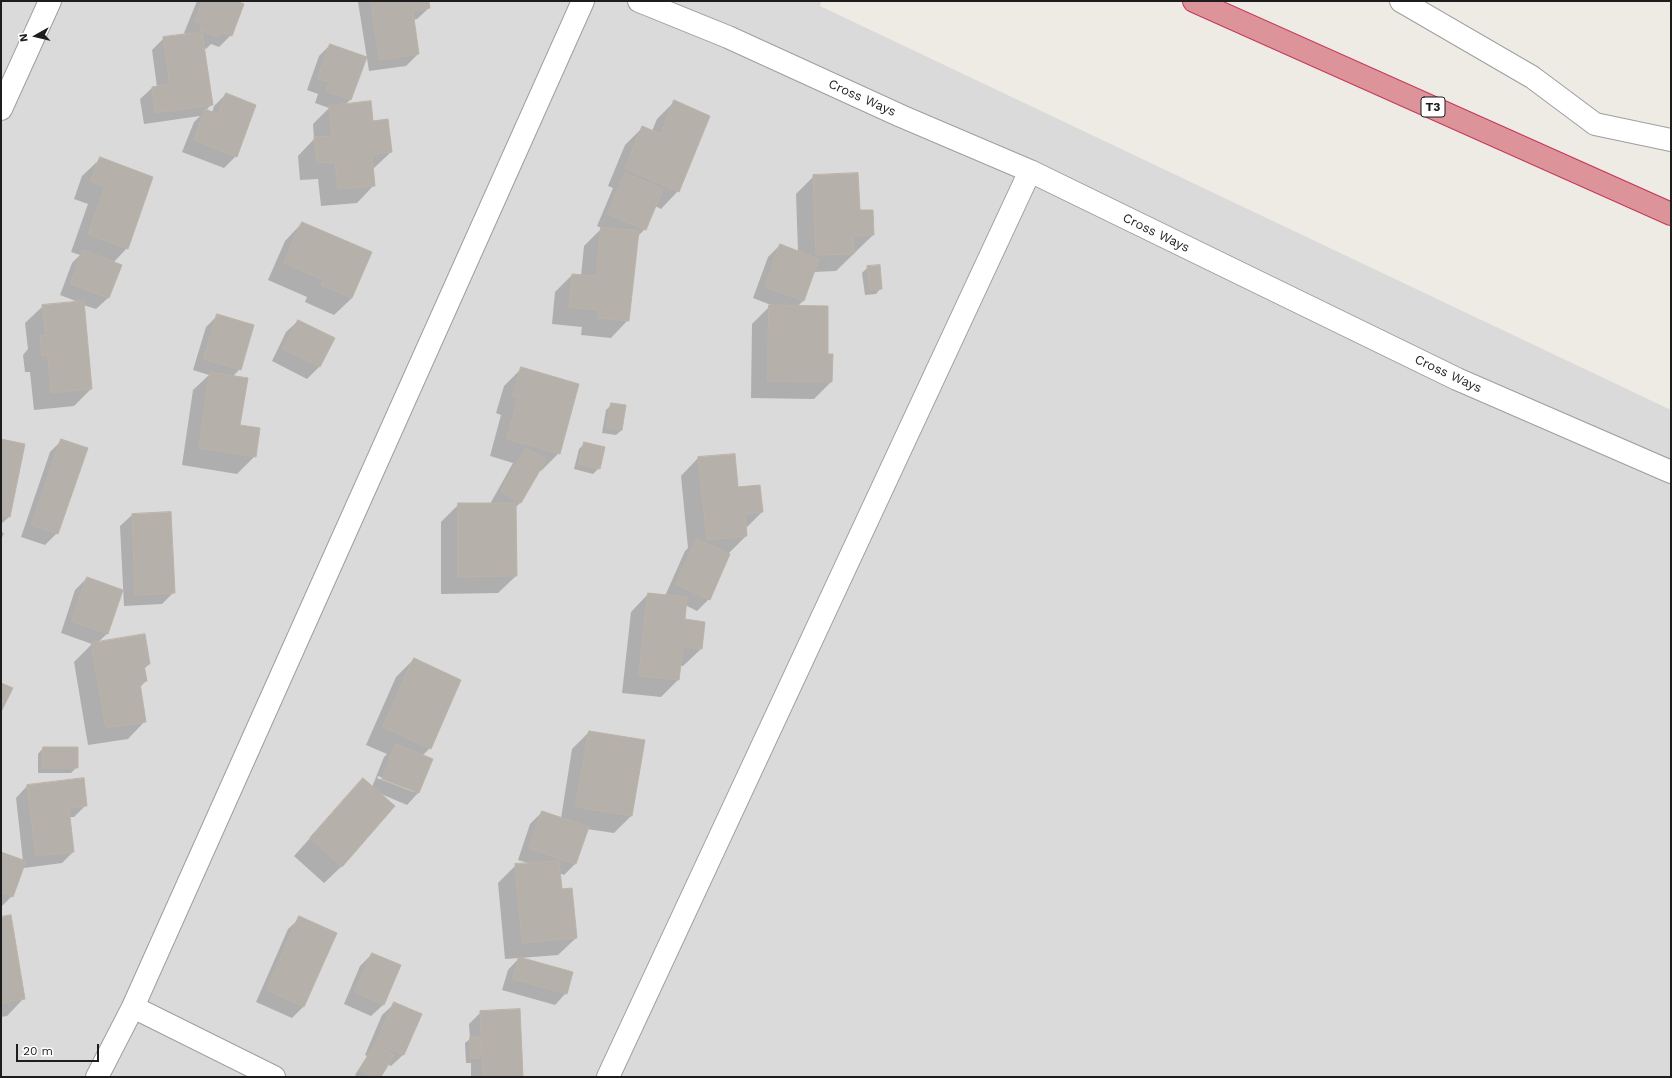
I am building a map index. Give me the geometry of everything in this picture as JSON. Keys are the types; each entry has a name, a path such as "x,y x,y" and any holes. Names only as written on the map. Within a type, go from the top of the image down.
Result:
{"highway":[{"name":"T3","path":"1194,1 1671,214"}],"street":[{"path":"1,109 50,1"},
{"path":"97,1077 133,1007 583,1"},
{"name":"Cross Ways","path":"639,1 728,37 901,116 1030,172 1457,379 1671,472"},
{"path":"1401,1 1532,77 1596,124 1671,140"},
{"path":"608,1077 1030,172"},
{"path":"133,1007 274,1077"}],"shaded area":[{"path":"1,1 822,1 820,6 1671,410 1671,1077 1,1077"}],"building":[{"path":"203,1 237,1 244,4 232,36 221,32 218,37 200,30 202,24 195,21"},
{"path":"371,1 429,1 430,8 413,11 419,54 380,60"},
{"path":"202,32 213,105 155,113 152,87 170,84 163,37"},
{"path":"330,44 367,57 351,100 326,91 329,82 318,79"},
{"path":"226,93 256,105 237,157 194,140 205,109 218,114"},
{"path":"674,100 710,116 679,192 625,169 642,126 661,134"},
{"path":"371,101 373,121 388,119 392,152 372,154 375,186 338,189 335,162 317,163 314,137 332,136 329,106"},
{"path":"100,157 153,177 128,249 88,234 105,187 91,181"},
{"path":"625,173 663,189 646,230 608,214"},
{"path":"858,173 860,210 873,210 874,235 853,236 854,254 816,255 813,175"},
{"path":"302,222 372,252 352,298 321,285 323,280 284,263"},
{"path":"601,227 639,231 629,321 598,318 599,310 569,307 572,274 596,276"},
{"path":"780,244 819,259 804,301 765,287"},
{"path":"83,250 122,265 109,298 71,284"},
{"path":"880,265 882,289 870,290 867,266"},
{"path":"84,301 92,389 51,393 48,355 42,356 40,336 46,335 42,305"},
{"path":"769,305 828,306 828,354 833,354 832,382 768,381"},
{"path":"217,314 254,325 241,370 204,359"},
{"path":"298,320 335,338 320,367 283,349"},
{"path":"521,367 579,384 560,454 507,439 518,397 513,396"},
{"path":"210,372 248,378 240,425 260,428 256,457 199,448"},
{"path":"611,403 626,405 622,430 607,428"},
{"path":"1,439 25,444 10,517 1,515"},
{"path":"61,439 88,448 58,534 32,525"},
{"path":"584,442 605,447 600,469 579,464"},
{"path":"526,448 546,460 521,503 501,491"},
{"path":"735,454 738,487 760,485 763,512 745,514 747,536 707,540 698,457"},
{"path":"458,503 516,503 517,576 458,577"},
{"path":"171,512 175,593 135,595 132,514"},
{"path":"697,539 730,554 710,600 676,584"},
{"path":"87,577 123,590 108,634 72,621"},
{"path":"648,593 687,597 685,619 705,622 702,649 683,647 679,680 639,676"},
{"path":"145,634 150,664 144,665 147,681 140,683 146,722 106,728 91,643"},
{"path":"414,658 461,680 431,749 383,727"},
{"path":"1,683 13,688 1,712"},
{"path":"589,731 645,740 632,816 576,807"},
{"path":"396,744 433,759 419,793 382,779"},
{"path":"43,747 78,747 78,768 43,768"},
{"path":"84,778 87,806 69,808 74,852 36,856 27,785"},
{"path":"363,778 395,806 342,867 310,838"},
{"path":"542,811 589,827 576,864 529,848"},
{"path":"1,852 26,861 13,897 1,892"},
{"path":"559,861 562,889 572,888 577,938 522,943 515,864"},
{"path":"11,915 25,999 1,1003 1,917"},
{"path":"299,916 337,933 304,1007 267,990"},
{"path":"372,953 401,965 384,1005 355,992"},
{"path":"519,957 573,972 567,994 513,979"},
{"path":"394,1002 422,1014 404,1055 376,1043"},
{"path":"520,1009 523,1077 483,1077 480,1011"},
{"path":"470,1037 480,1037 480,1058 471,1058"},
{"path":"375,1044 394,1055 381,1077 372,1077 360,1070"}]}
